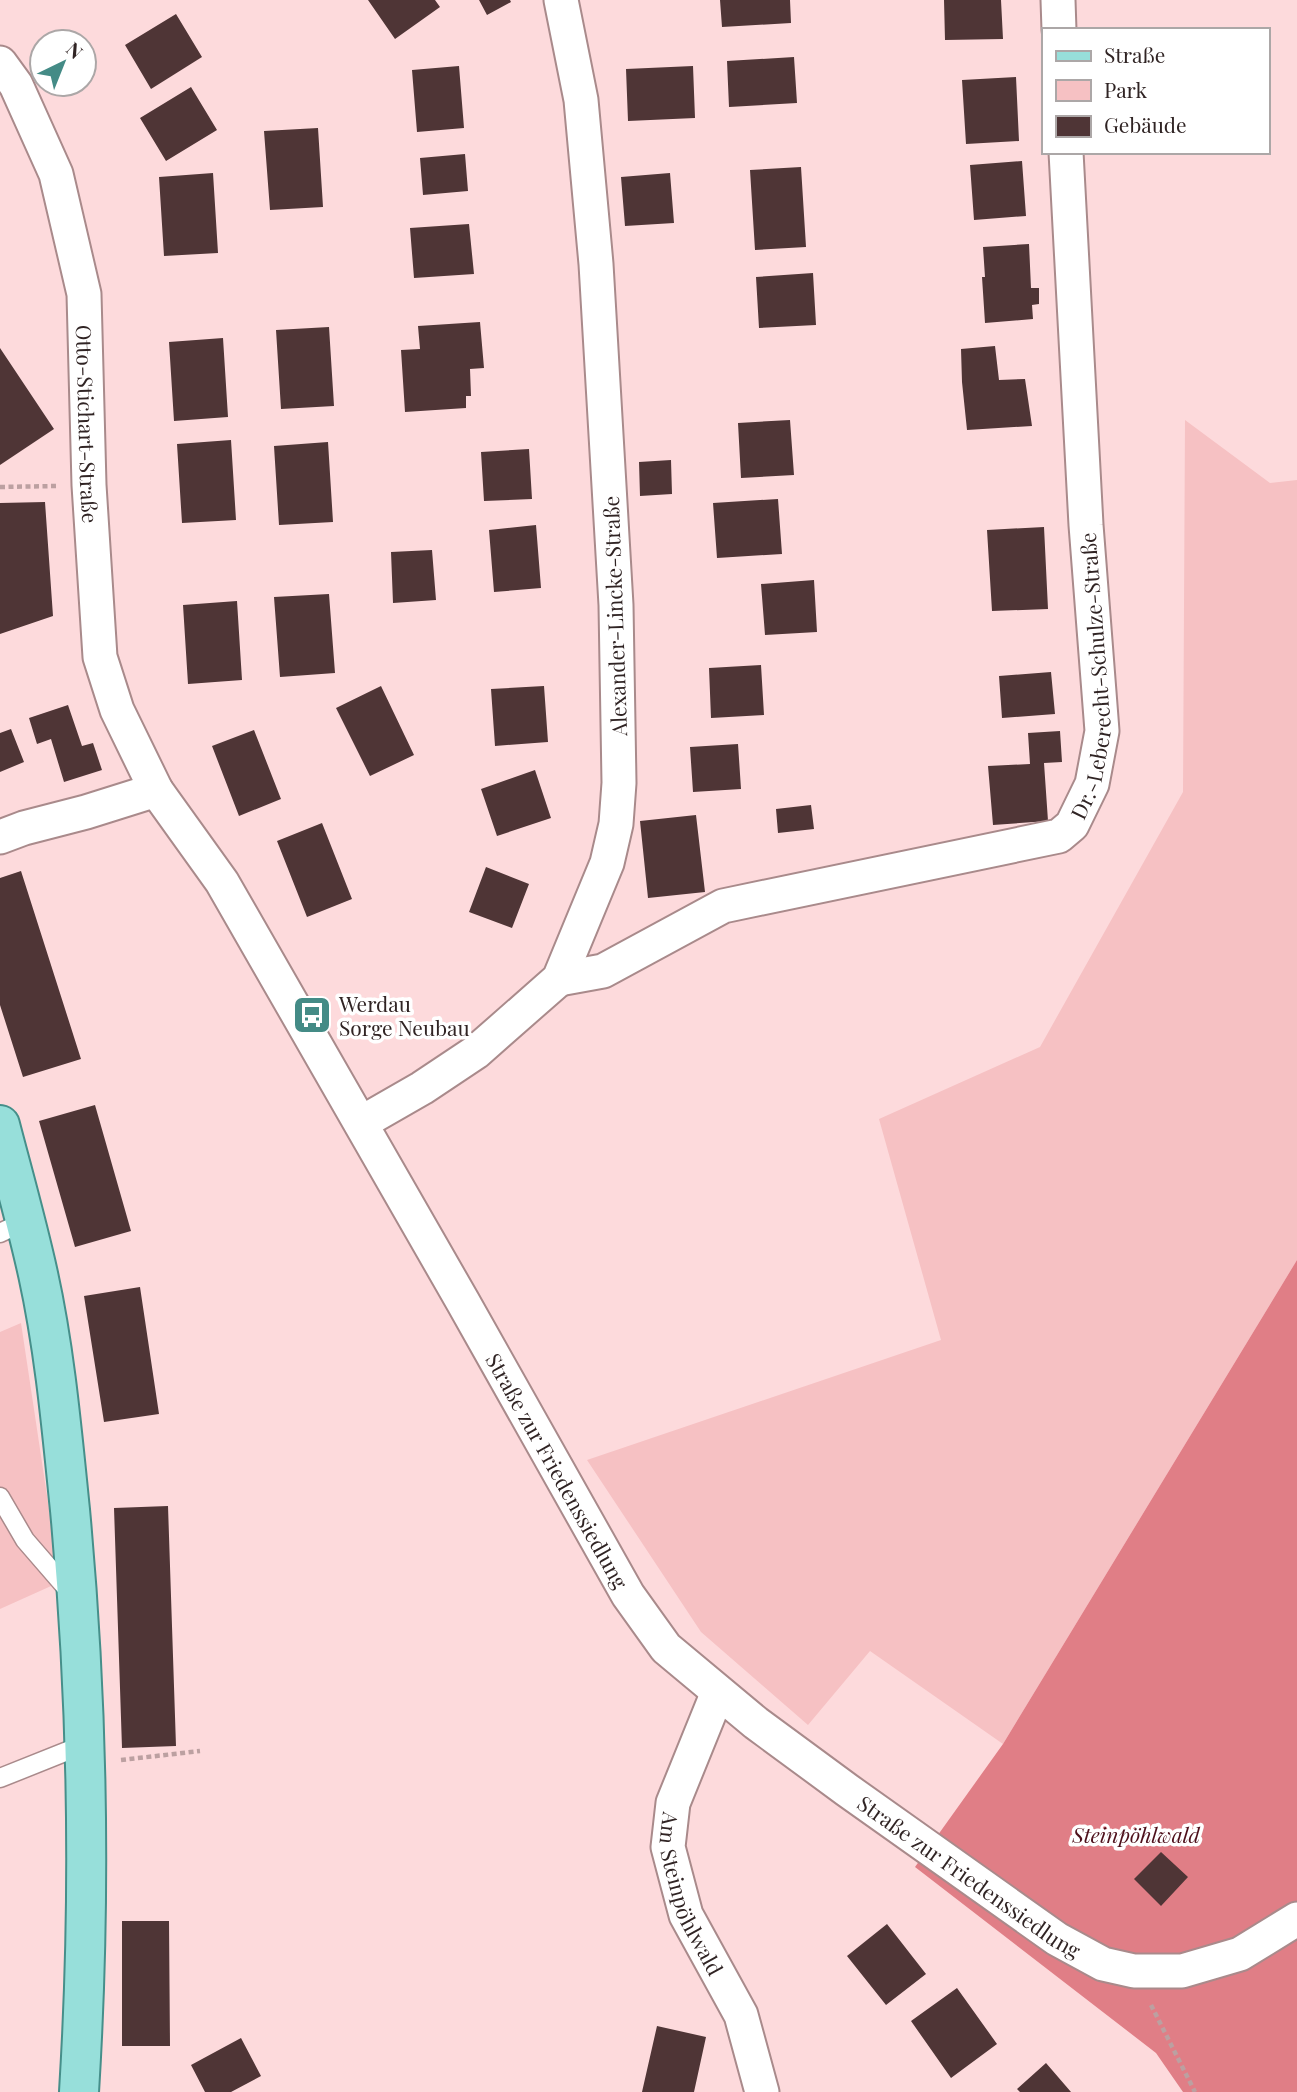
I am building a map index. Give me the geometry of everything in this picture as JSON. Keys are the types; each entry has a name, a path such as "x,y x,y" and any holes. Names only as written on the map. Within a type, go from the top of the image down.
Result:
{"main road":[{"path":"0,1125 13,1227 38,1276 56,1383 79,1602 85,1755 84,2001 79,2092"}],"street":[{"name":"Alexander-Lincke-Straße","path":"361,1123 422,1088 476,1052 559,979 607,863 616,824 619,783 616,605 596,264 581,100 561,0"},
{"path":"1058,0 1059,28"},
{"name":"Otto-Stichart-Straße","path":"0,63 16,85 56,174 85,294 89,485 100,657 117,710 156,790"},
{"name":"Dr.-Leberecht-Schulze-Straße","path":"559,979 603,971 723,906 1059,835 1072,825 1092,784 1102,730 1086,525 1066,154"},
{"path":"0,837 156,790"},
{"name":"Straße zur Friedenssiedlung","path":"156,790 222,882 628,1595 667,1648 718,1692 847,1790 1057,1939 1103,1964 1134,1971 1182,1971 1240,1954 1297,1919"},
{"name":"Am Steinpöhlwald","path":"718,1692 673,1803 668,1847 686,1915 741,2015 762,2092"}],"lane":[{"path":"0,1497 25,1540 79,1602"},
{"path":"0,1778 85,1755"}],"path":[{"path":"0,487 89,485"},
{"path":"85,1755 200,1751"},
{"path":"1134,1971 1195,2092"}],"green space":[{"path":"1185,420 1270,483 1297,480 1297,1260 1003,1744 870,1651 808,1725 701,1632 587,1460 941,1340 879,1119 1040,1047 1183,792"},
{"name":"Steinpöhlwald","path":"1297,1260 1297,2092 1183,2092 1156,2053 915,1867 1003,1744"},
{"path":"21,1323 60,1582 0,1609 0,1332"}],"building":[{"path":"368,0 435,0 440,7 395,39"},
{"path":"479,0 510,0 511,2 487,15"},
{"path":"720,0 790,0 791,23 722,27"},
{"path":"944,0 1001,0 1003,39 945,40"},
{"path":"176,14 202,57 151,89 125,45"},
{"path":"794,57 797,103 729,107 727,61"},
{"path":"459,66 464,128 417,132 412,70"},
{"path":"693,66 695,118 628,121 626,69"},
{"path":"1016,77 1019,141 966,144 962,80"},
{"path":"191,87 217,130 166,161 140,118"},
{"path":"318,128 323,207 270,210 264,131"},
{"path":"465,154 468,191 423,195 420,158"},
{"path":"1022,161 1026,216 974,220 970,165"},
{"path":"801,167 806,247 755,250 750,170"},
{"path":"213,173 218,253 164,256 159,177"},
{"path":"670,173 674,223 625,226 621,177"},
{"path":"469,224 474,274 414,278 410,228"},
{"path":"1029,244 1031,288 1039,288 1039,304 1032,305 1033,319 985,323 983,247"},
{"path":"813,273 816,325 759,328 756,277"},
{"path":"480,322 484,368 470,369 471,396 466,396 466,408 405,412 401,350 420,349 418,326"},
{"path":"329,327 334,406 281,409 276,330"},
{"path":"223,338 228,417 174,421 169,342"},
{"path":"995,346 999,380 1025,379 1032,426 967,430 961,349"},
{"path":"0,348 54,429 0,465"},
{"path":"790,420 794,475 741,478 738,423"},
{"path":"231,440 236,520 182,523 177,444"},
{"path":"328,442 333,522 279,525 274,446"},
{"path":"529,449 532,499 484,501 481,452"},
{"path":"671,460 672,494 640,496 639,462"},
{"path":"778,499 782,554 717,558 713,503"},
{"path":"45,502 53,616 0,634 0,503"},
{"path":"536,525 541,588 494,592 489,530"},
{"path":"1044,527 1048,609 992,611 987,530"},
{"path":"432,550 436,600 393,603 391,552"},
{"path":"814,580 817,632 765,635 761,584"},
{"path":"329,594 335,673 280,677 274,597"},
{"path":"237,601 242,680 188,684 183,605"},
{"path":"761,665 764,715 711,718 709,668"},
{"path":"1051,672 1055,714 1002,718 999,676"},
{"path":"381,686 414,755 370,776 336,708"},
{"path":"544,686 548,742 495,746 491,689"},
{"path":"68,705 82,746 93,743 102,770 64,782 51,739 37,744 29,718"},
{"path":"11,729 24,762 0,772 0,733"},
{"path":"254,730 281,799 239,816 212,746"},
{"path":"1060,731 1062,762 1044,763 1048,821 993,825 988,766 1030,764 1028,733"},
{"path":"738,744 741,789 693,792 690,747"},
{"path":"535,770 551,818 497,836 481,789"},
{"path":"811,805 814,829 778,833 776,809"},
{"path":"696,815 705,892 648,898 640,821"},
{"path":"322,823 352,899 307,917 277,841"},
{"path":"486,867 529,884 512,928 469,912"},
{"path":"21,871 81,1059 23,1077 0,1005 0,878"},
{"path":"95,1105 131,1231 75,1247 39,1121"},
{"path":"140,1287 159,1414 104,1422 84,1296"},
{"path":"168,1506 176,1746 122,1748 114,1508"},
{"path":"1161,1852 1188,1877 1161,1906 1134,1879"},
{"path":"122,1921 169,1921 170,2046 122,2046"},
{"path":"887,1924 926,1974 886,2005 847,1956"},
{"path":"957,1988 997,2044 951,2078 911,2021"},
{"path":"657,2026 706,2037 694,2092 642,2092"},
{"path":"241,2038 261,2076 231,2092 205,2092 191,2065"},
{"path":"1046,2063 1071,2092 1020,2092 1017,2089"}],"place":[{"name":"Werdau Sorge Neubau","path":"312,1015"}]}
